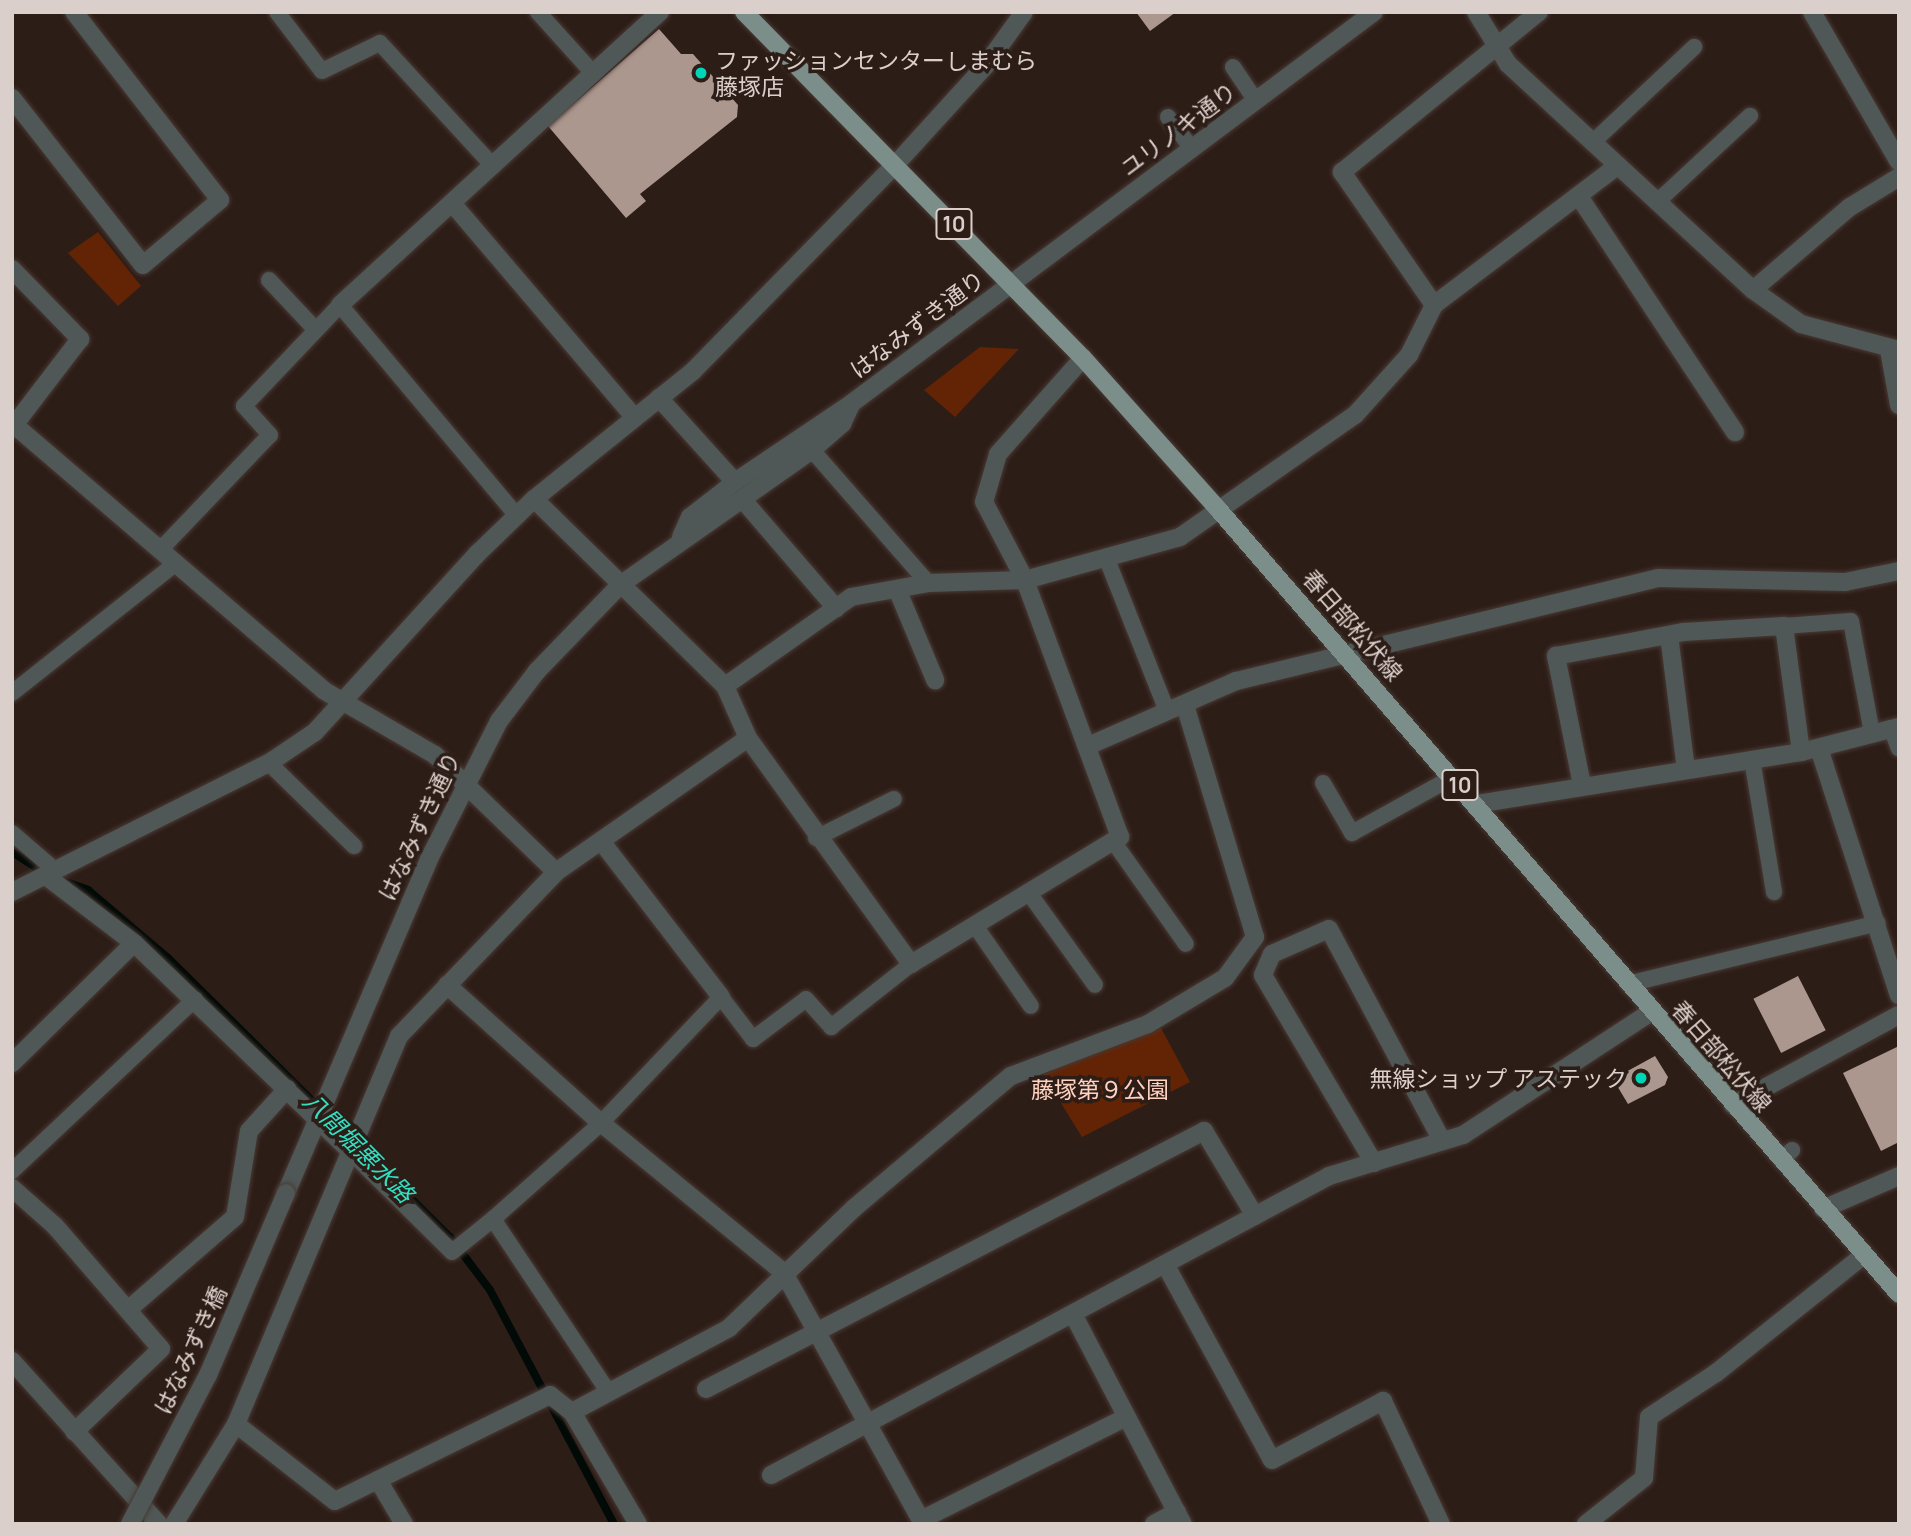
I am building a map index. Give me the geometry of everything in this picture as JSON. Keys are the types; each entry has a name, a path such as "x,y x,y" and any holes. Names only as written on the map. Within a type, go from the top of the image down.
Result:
{"main road":[{"name":"春日部松伏線","path":"744,12 896,164 1083,358 1453,777 1733,1105 1786,1155 1823,1209 1899,1294"}],"street":[{"path":"12,98 143,265 220,200 74,12"},
{"path":"340,305 660,12"},
{"path":"12,892 269,763 346,703 534,499 659,398 896,164 986,65 1024,12"},
{"name":"ユリノキ通り","path":"1011,284 1374,12"},
{"path":"1476,12 1497,49 1617,166 1753,290 1801,324 1894,350 1899,405"},
{"path":"1434,305 1342,172 1497,49 1539,12"},
{"path":"1812,12 1899,162"},
{"path":"725,686 852,597 928,583 1025,580 1180,537 1354,415 1409,355 1434,305 1580,198 1617,166"},
{"path":"1753,290 1850,207 1899,177"},
{"path":"1580,198 1735,432"},
{"path":"452,203 635,418"},
{"path":"12,269 79,339 14,426 346,703 435,755 556,872"},
{"name":"はなみずき通り","path":"681,537 690,517 734,482 852,403 1011,284"},
{"path":"534,499 725,686 748,738 816,838 911,964 976,927 1120,837 1025,580 984,502 998,454 1083,358"},
{"path":"659,398 734,482"},
{"name":"はなみずき通り","path":"286,1193 464,782 537,671 620,585 681,537 698,533 812,450 842,424 852,403"},
{"path":"743,500 836,608"},
{"path":"1088,746 1236,681 1658,578 1845,582 1899,571"},
{"path":"897,589 935,680"},
{"path":"1582,785 1556,656 1669,635 1784,626 1810,750 1878,923 1899,995"},
{"path":"1669,635 1686,769"},
{"path":"572,1412 729,1328 784,1273 1012,1076 1192,1001 1225,978 1255,937 1185,705"},
{"path":"1476,804 1810,750 1895,728"},
{"path":"174,1524 236,1424 357,1143 399,1036 556,872 748,738"},
{"path":"601,841 721,997"},
{"path":"51,874 134,943 287,1089 357,1143"},
{"path":"1374,1163 1263,975 1272,954 1329,929 1442,1141"},
{"path":"12,1063 134,943"},
{"path":"447,985 601,1123 784,1273 922,1522 1127,1417"},
{"path":"771,1475 867,1420 1073,1314 1329,1176 1442,1141 1578,1064 1651,1012"},
{"path":"1733,1105 1899,1015"},
{"path":"129,1309 235,1217 249,1131 287,1089"},
{"path":"706,1389 817,1329 1203,1131 1255,1216"},
{"path":"1823,1209 1899,1176"},
{"path":"12,1188 159,1343 159,1358 74,1432"},
{"name":"はなみずき橋","path":"130,1524 208,1375 286,1193"},
{"path":"1586,1524 1644,1478 1649,1417 1716,1373 1864,1255"},
{"path":"1166,1264 1272,1460 1383,1401 1441,1524"},
{"path":"1073,1314 1180,1518 1154,1524"},
{"path":"12,1361 159,1524"},
{"path":"236,1424 335,1501 550,1395 572,1412 638,1524"},
{"path":"378,1479 404,1524"}],"lane":[{"path":"277,12 322,71 380,43 492,165"},
{"path":"538,12 593,74"},
{"path":"1593,142 1694,47"},
{"path":"1233,67 1256,100"},
{"path":"1657,202 1750,116"},
{"path":"1168,117 1192,149"},
{"path":"269,279 314,328"},
{"path":"160,550 270,435 244,406 314,328 340,305 517,516"},
{"path":"812,450 928,583"},
{"path":"1106,557 1167,711"},
{"path":"12,693 176,563"},
{"path":"1784,626 1851,621 1872,733"},
{"path":"1895,728 1899,750"},
{"path":"1752,759 1774,892"},
{"path":"269,763 354,846"},
{"path":"1323,783 1352,833 1453,777"},
{"path":"816,838 894,799"},
{"path":"12,833 51,874"},
{"path":"1113,841 1186,944"},
{"path":"1029,893 1094,985"},
{"path":"1628,984 1878,923"},
{"path":"976,927 1031,1006"},
{"path":"357,1143 452,1252 601,1123 721,997 753,1039 806,999 831,1027 911,964"},
{"path":"12,1171 195,999"},
{"path":"493,1219 609,1393"}],"green space":[{"path":"98,232 141,286 118,306 68,253"},
{"path":"980,347 1019,349 955,417 924,390"},
{"name":"藤塚第９公園","path":"1161,1028 1190,1082 1082,1137 1043,1074"}],"building":[{"path":"1136,12 1176,12 1150,31"},
{"path":"659,29 681,54 693,54 738,105 737,117 640,194 646,201 626,218 548,126"},
{"path":"1798,976 1826,1030 1781,1053 1753,999"},
{"path":"1899,1046 1899,1142 1881,1151 1843,1073"},
{"path":"1655,1056 1668,1077 1665,1085 1628,1104 1613,1079"}],"waterway":[{"name":"八間堀悪水路","path":"12,852 46,874"},
{"name":"八間堀悪水路","path":"61,880 88,890 168,958 450,1237 490,1290 614,1524"}],"place":[{"name":"ファッションセンターしまむら 藤塚店","path":"701,73"},
{"name":"無線ショップ アステック","path":"1641,1078"}]}
